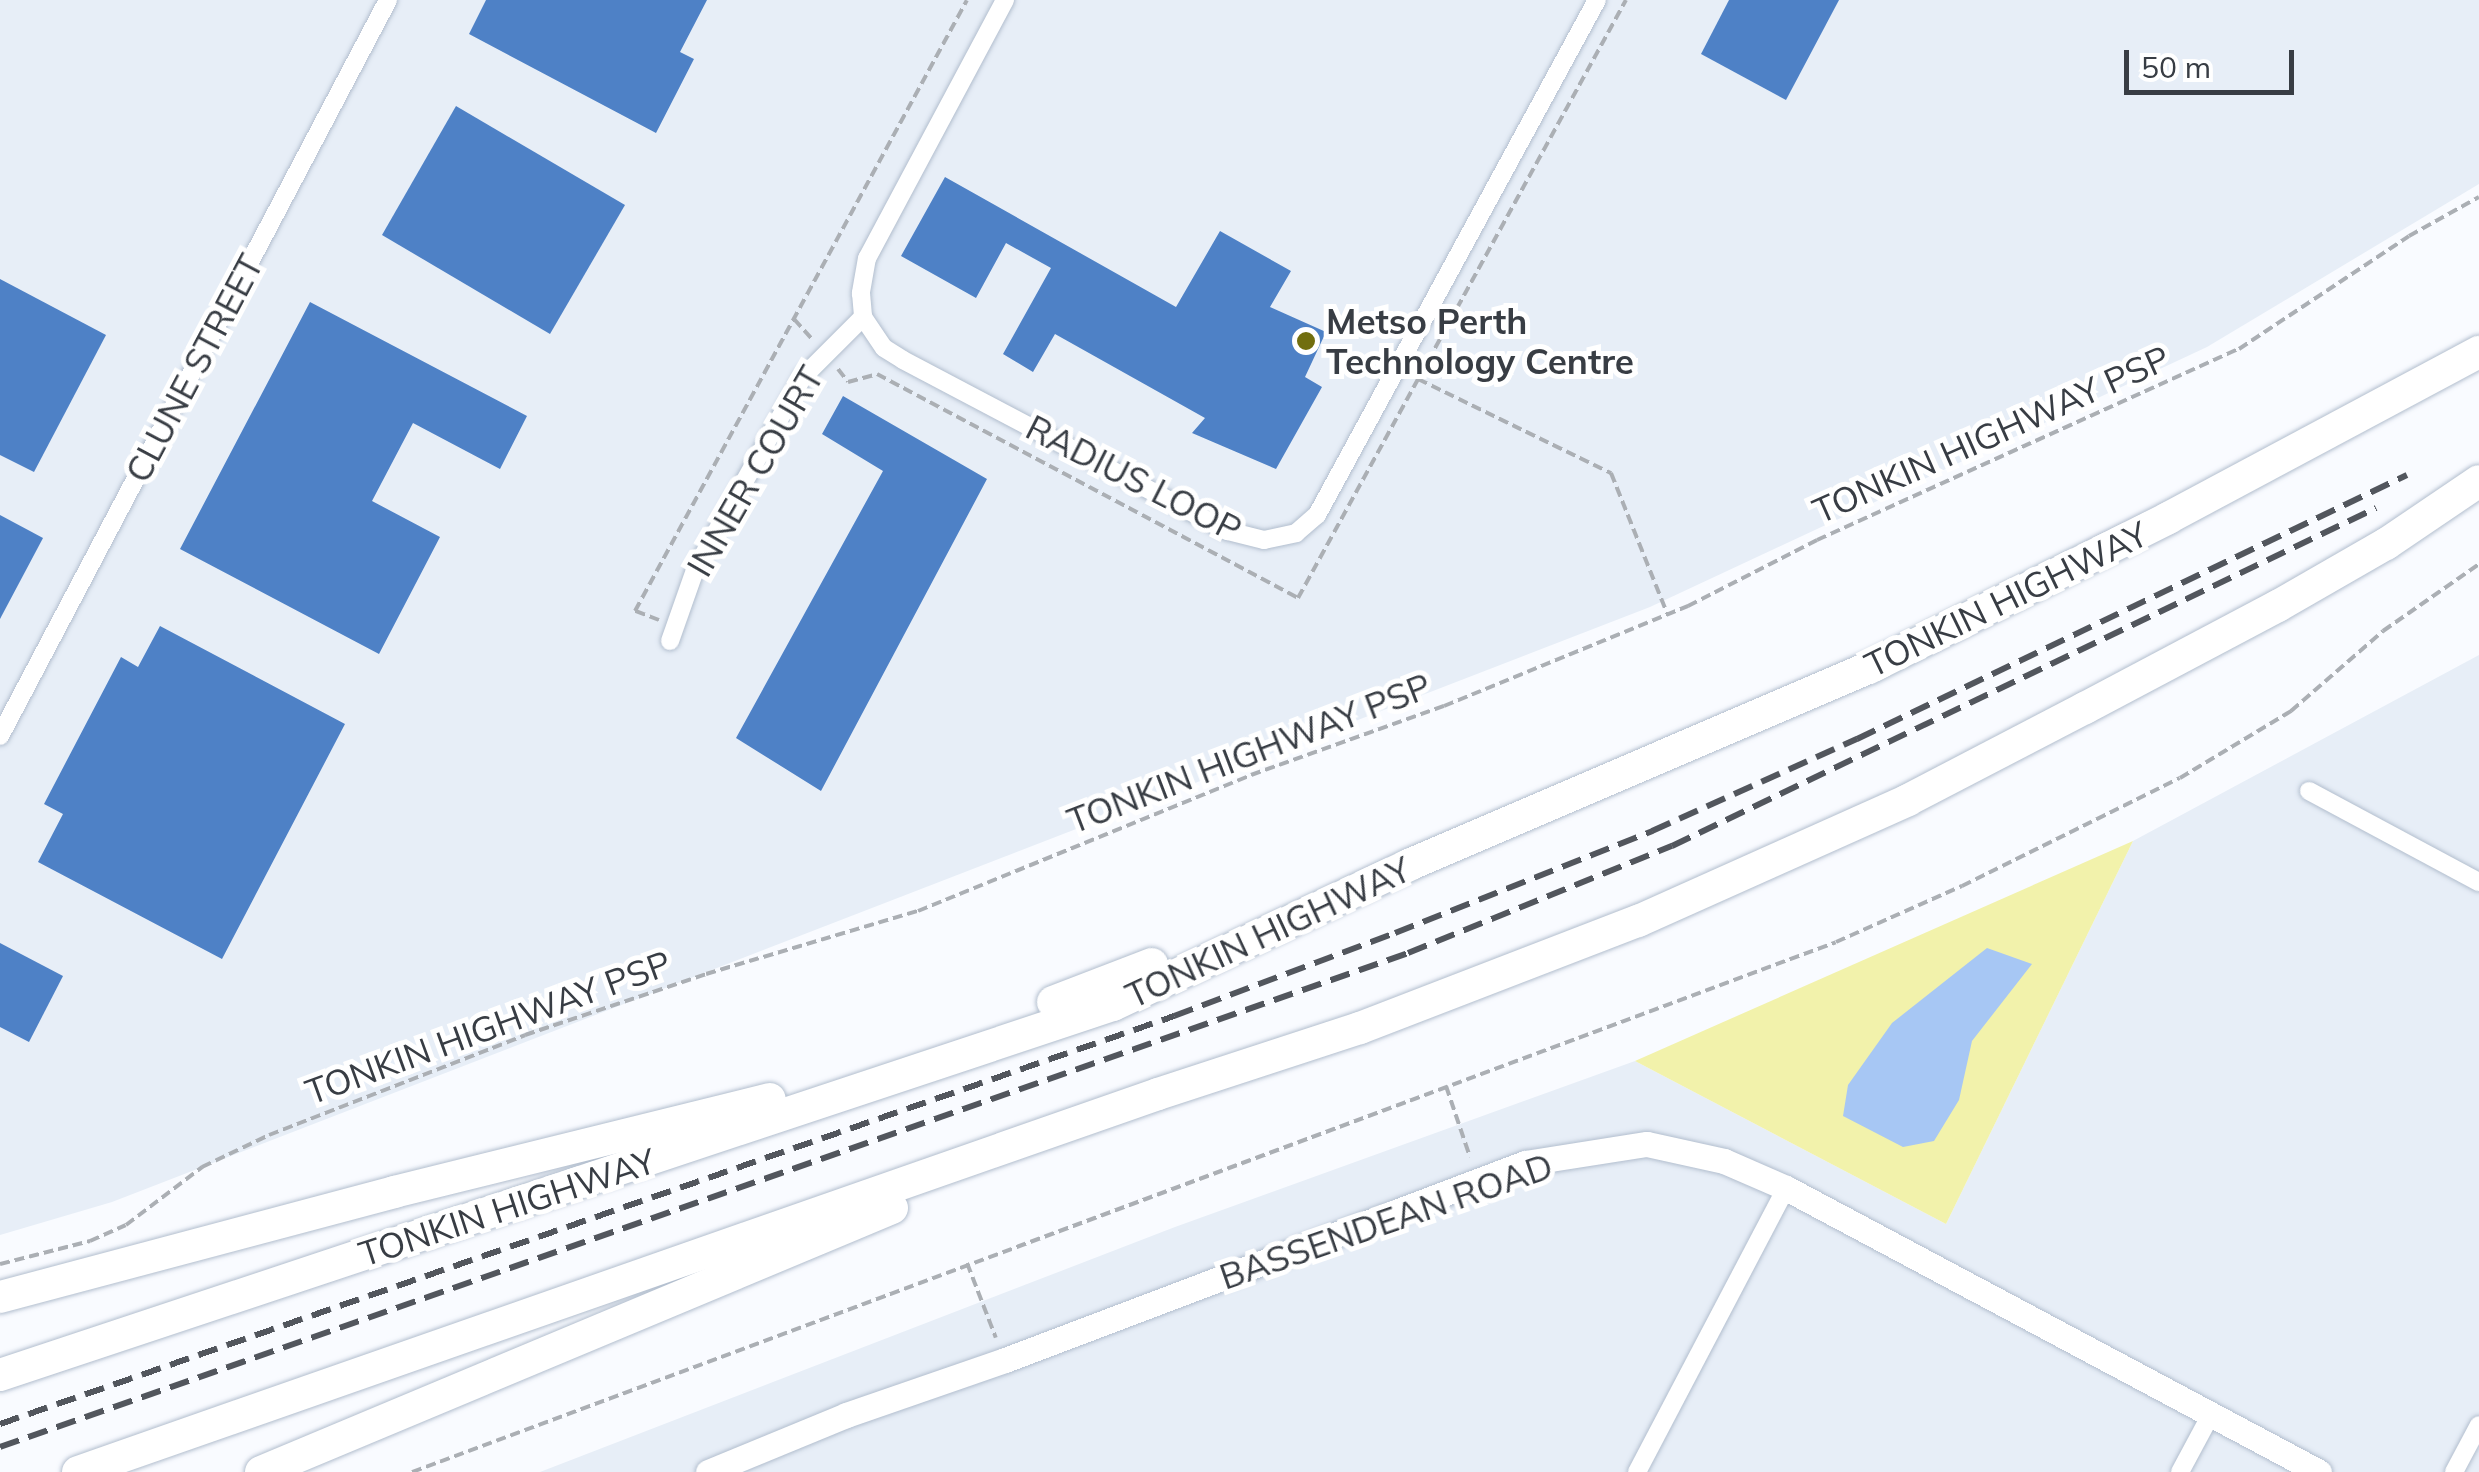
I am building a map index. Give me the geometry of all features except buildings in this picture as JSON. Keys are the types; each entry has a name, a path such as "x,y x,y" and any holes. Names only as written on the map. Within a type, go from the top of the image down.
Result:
{"highway":[{"name":"TONKIN HIGHWAY","path":"0,1375 1113,1005 1411,864 1869,668 2218,492 2479,352"},
{"path":"78,1472 1158,1094 1360,1028 1638,921 1803,850 1924,792 2278,606 2386,544 2479,481"},
{"path":"0,1297 394,1192 790,1094 1082,992 1411,864"},
{"path":"260,1472 1158,1094"}],"street":[{"name":"CLUNE STREET","path":"0,736 6,711 388,0"},
{"path":"864,317 861,293 867,258 1005,0"},
{"name":"RADIUS LOOP","path":"864,317 884,348 904,360 1228,531 1264,540 1296,533 1317,515 1336,482 1597,0"},
{"name":"INNER COURT","path":"672,633 695,570 802,377 823,352 864,317"},
{"path":"2309,792 2479,882"},
{"name":"BASSENDEAN ROAD","path":"708,1472 846,1415 1005,1360 1526,1164 1647,1144 1724,1161 1786,1188 2319,1472"},
{"path":"1637,1472 1786,1188"},
{"path":"2180,1472 2210,1416"},
{"path":"2454,1472 2479,1425"}],"path":[{"path":"672,633 635,611 967,0"},
{"path":"848,382 877,374 1298,598 1626,0"},
{"name":"TONKIN HIGHWAY PSP","path":"0,1264 90,1241 126,1225 202,1167 252,1143 525,1035 918,910 1251,775 1444,706 1668,614 1817,540 2239,349 2410,236 2479,196"},
{"path":"1418,378 1610,473 1668,614"},
{"path":"412,1472 1836,942 1962,886 2180,778 2291,712 2383,630 2479,564"},
{"path":"1446,1086 1478,1182"},
{"path":"967,1263 1005,1360"}],"shaded area":[{"path":"0,0 2479,0 2479,184 2207,347 1650,607 112,1202 0,1235"},
{"path":"2479,655 2479,1472 540,1472 1175,1227 1635,1061 1946,1224 2133,841"}],"green space":[{"path":"2133,841 1946,1224 1635,1061"}],"water":[{"path":"1987,948 2032,964 1972,1041 1959,1100 1934,1141 1903,1147 1843,1116 1848,1085 1892,1023"}],"railway":[{"path":"0,1424 1174,1016 1395,933 1652,831 1857,739 2407,475"},
{"path":"0,1447 1408,953 1672,846 2376,508"}],"place":[{"name":"Metso Perth Technology Centre","path":"1306,341"}]}
